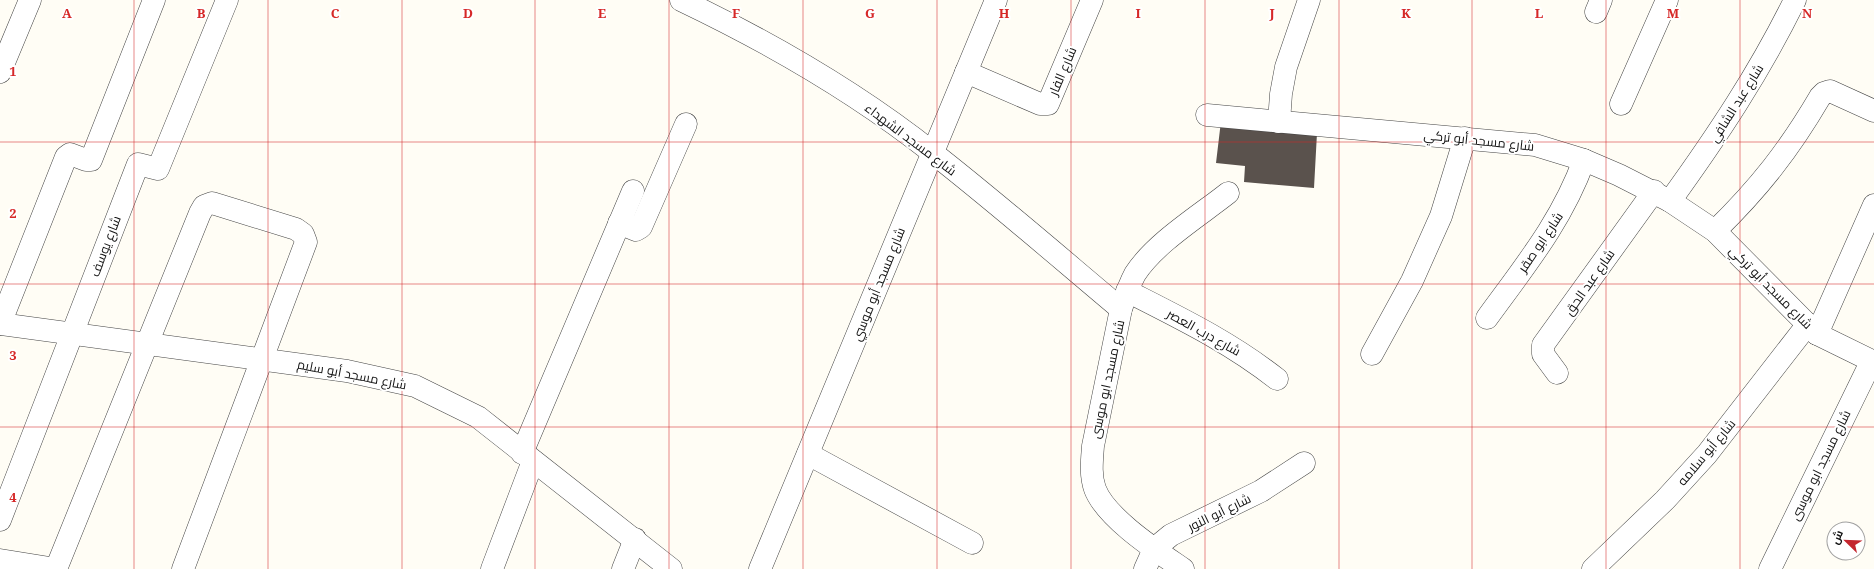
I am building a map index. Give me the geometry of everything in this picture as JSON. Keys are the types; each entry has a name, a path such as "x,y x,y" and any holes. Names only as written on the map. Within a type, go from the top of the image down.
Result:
{"street":[{"path":"0,72 30,0"},
{"path":"0,324 66,157 70,154 86,160 91,160 154,0"},
{"name":"شارع يوسف","path":"0,520 71,333 138,164 158,170 227,0"},
{"name":"شارع مسجد الشهداء","path":"680,0 720,19 793,59 864,104 932,152 1124,300"},
{"name":"شارع مسجد أبو موسي","path":"760,569 996,0"},
{"name":"شارع الفار","path":"966,72 1040,104 1048,104 1092,0"},
{"path":"1279,122 1280,94 1286,67 1309,0"},
{"path":"1621,104 1667,0"},
{"name":"شارع عبد الشافي","path":"1662,196 1716,137 1749,84 1795,0"},
{"path":"1715,231 1745,202 1773,169 1798,134 1820,97 1824,93 1830,91 1874,111"},
{"name":"شارع مسجد أبو تركي","path":"1207,115 1535,145 1584,160 1662,196 1715,231 1812,329 1873,362"},
{"path":"619,223 636,230 641,227 686,124"},
{"path":"1372,354 1412,281 1441,216 1465,138"},
{"name":"شارع ابو صقر","path":"1487,318 1550,230 1575,185 1584,160"},
{"path":"492,569 528,457 632,191"},
{"name":"شارع مسجد ابو موسى","path":"1183,569 1154,549 1105,508 1094,488 1091,467 1093,446 1124,300 1139,269 1159,247 1228,193"},
{"name":"شارع عبد الحق","path":"1557,373 1543,354 1543,345 1662,196"},
{"path":"0,560 56,569 200,213 204,206 212,203 296,229 303,234 306,242 183,569"},
{"name":"شارع أبو سلامه","path":"1594,569 1666,500 1707,454 1812,329 1874,205"},
{"name":"شارع درب العصر","path":"1124,300 1218,338 1249,357 1277,379"},
{"name":"شارع مسجد أبو سليم","path":"0,324 346,371 415,386 478,417 635,539 671,569"},
{"name":"شارع مسجد ابو موسى","path":"1770,569 1873,362"},
{"path":"808,454 972,543"},
{"name":"شارع أبو النور","path":"1145,569 1154,549 1171,535 1261,492 1304,463"},
{"path":"623,569 635,539"}],"building":[{"path":"1221,121 1317,133 1314,188 1244,182 1245,166 1216,163"}]}
